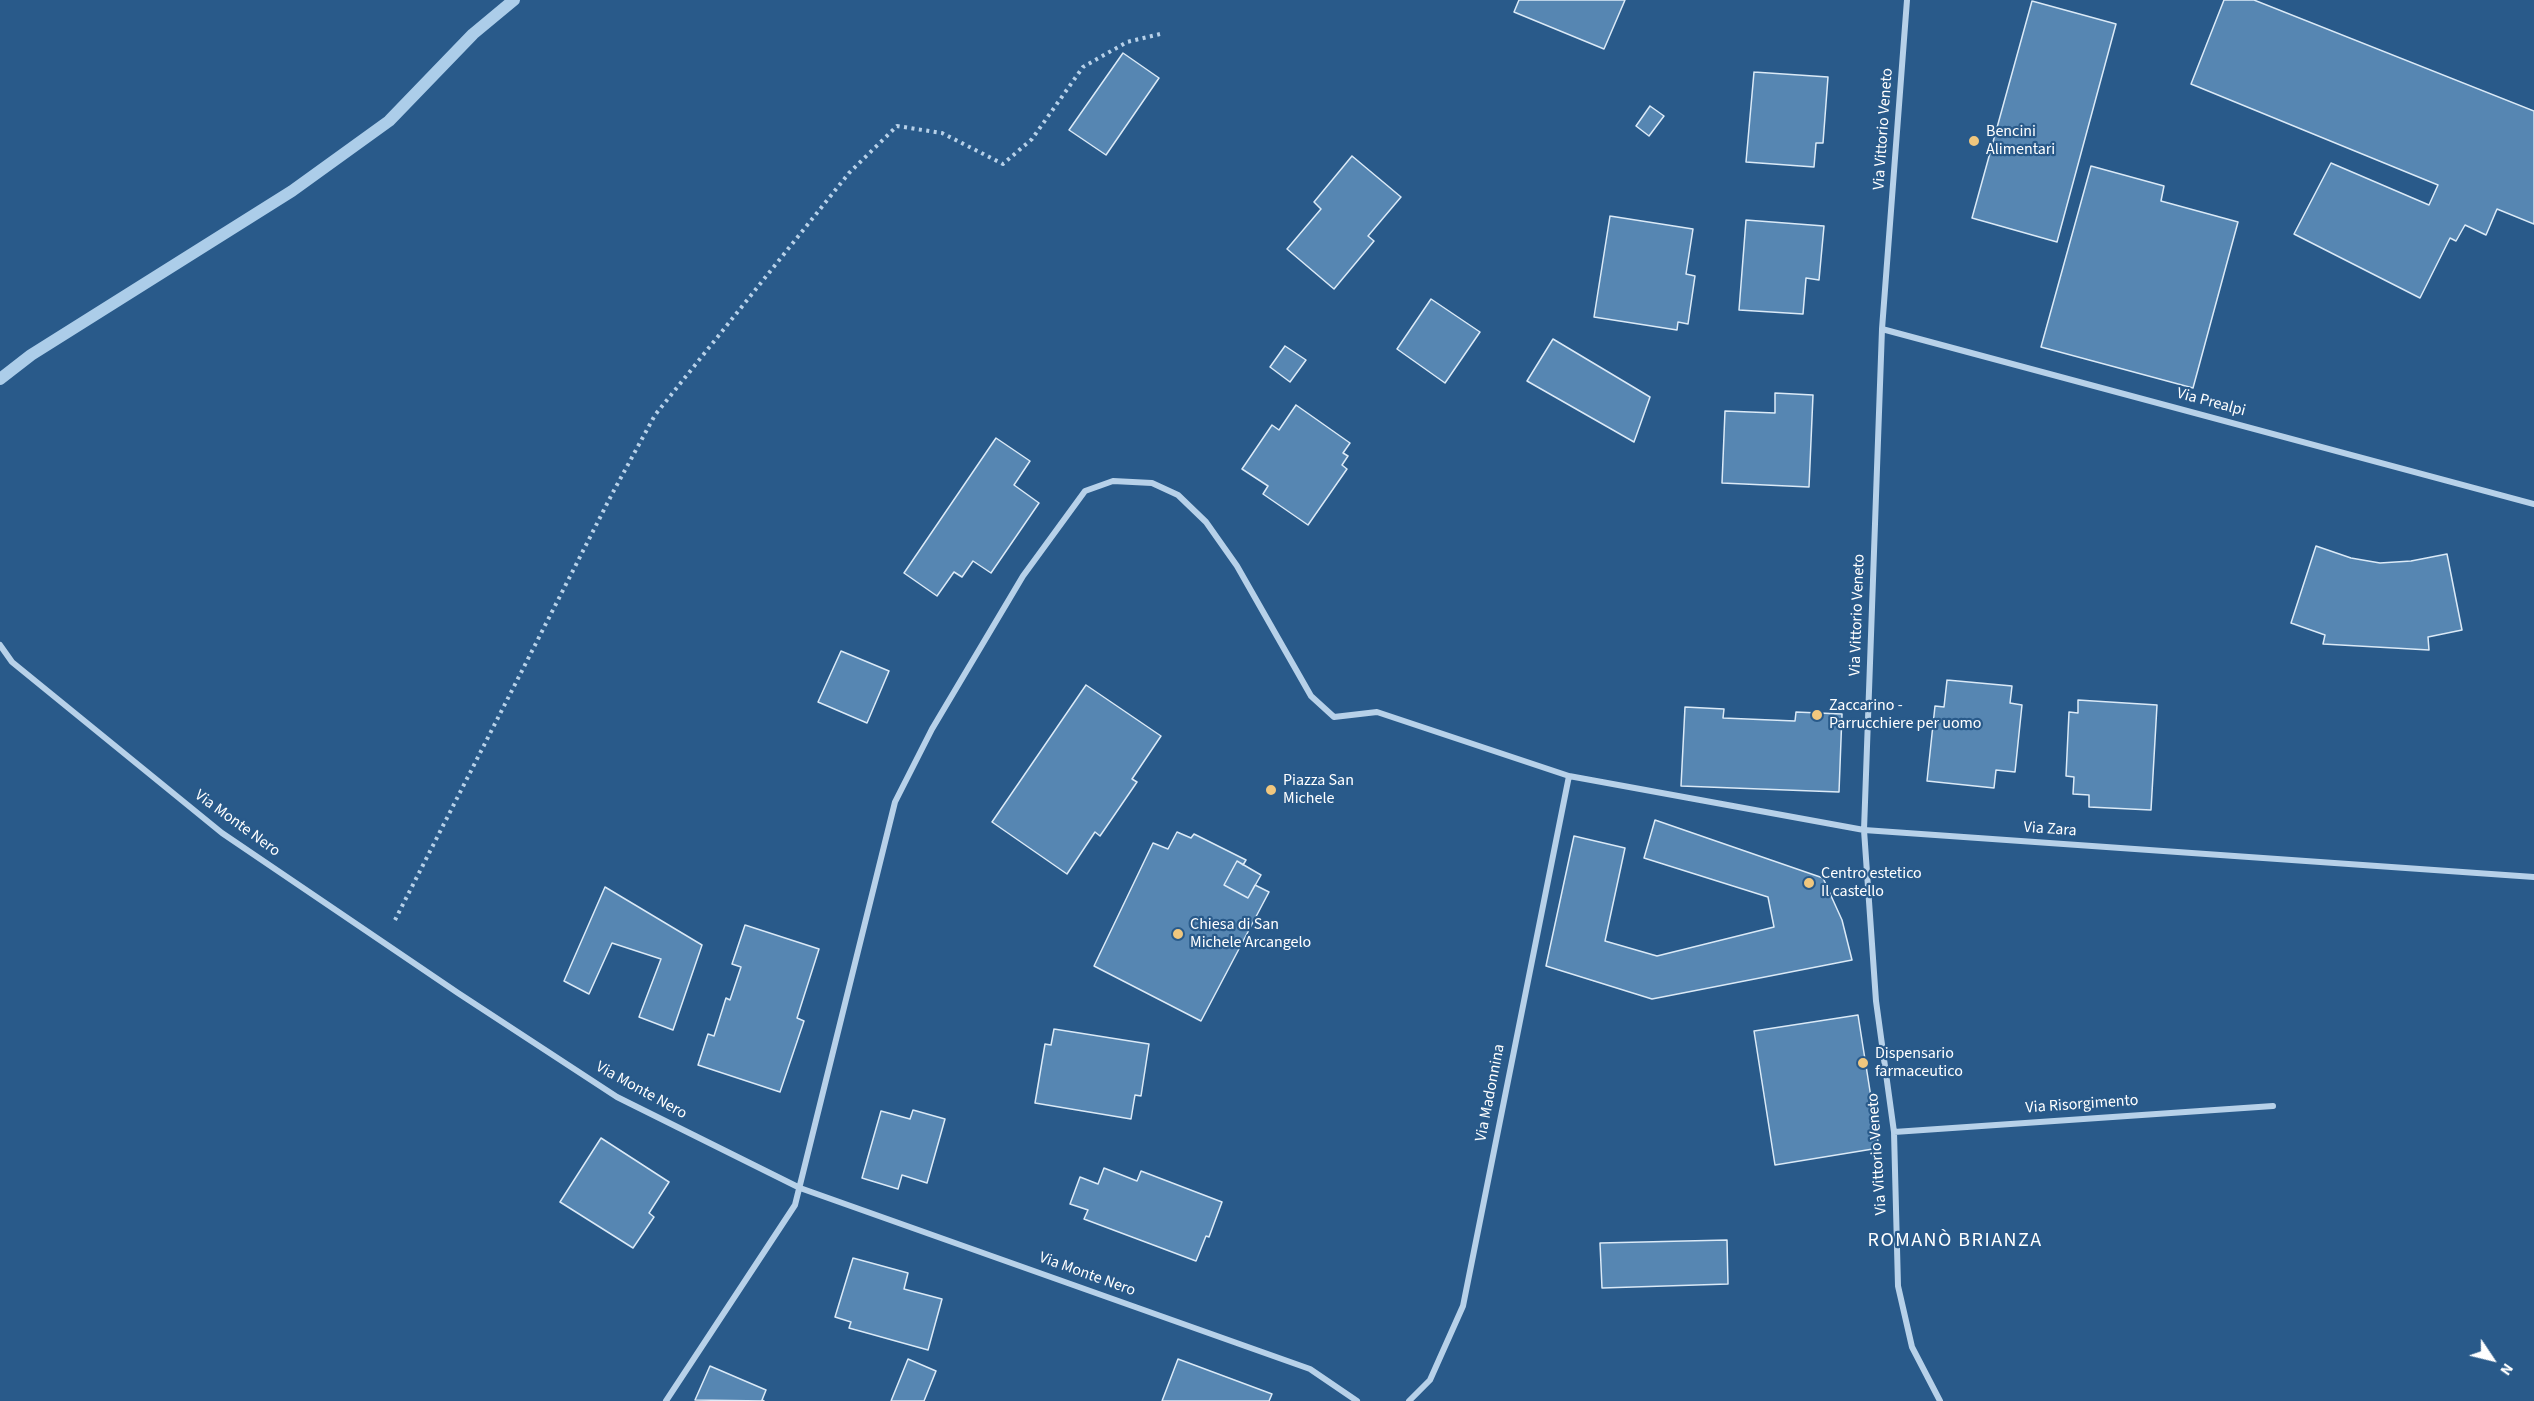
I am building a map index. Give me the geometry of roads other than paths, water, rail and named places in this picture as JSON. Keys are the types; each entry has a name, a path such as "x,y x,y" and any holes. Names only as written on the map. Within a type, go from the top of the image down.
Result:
{"street":[{"name":"Via Vittorio Veneto","path":"1907,0 1882,329 1864,830 1876,1001 1894,1132 1898,1286 1912,1347 1941,1401"},
{"name":"Via Prealpi","path":"1882,329 2534,504"},
{"name":"Via Zara","path":"666,1401 795,1204 895,802 932,729 1023,576 1085,491 1113,481 1152,483 1178,495 1206,522 1237,566 1311,696 1334,717 1377,712 1569,776 1864,830 2534,877"},
{"name":"Via Monte Nero","path":"0,645 12,662 222,834 617,1097 800,1188 1310,1369 1357,1401"},
{"name":"Via Madonnina","path":"1409,1401 1430,1380 1463,1306 1569,776"},
{"name":"Via Risorgimento","path":"1894,1132 2273,1106"}],"waterway":[{"path":"0,379 31,355 292,191 389,121 473,34 514,0"}],"place":[{"name":"Bencini Alimentari","path":"1974,141"},
{"name":"Zaccarino - Parrucchiere per uomo","path":"1817,715"},
{"name":"Piazza San Michele","path":"1271,790"},
{"name":"Centro estetico Il castello","path":"1809,883"},
{"name":"Chiesa di San Michele Arcangelo","path":"1178,934"},
{"name":"Dispensario farmaceutico","path":"1863,1063"}],"district":[{"name":"ROMANÒ BRIANZA","path":"1955,1242"}]}
